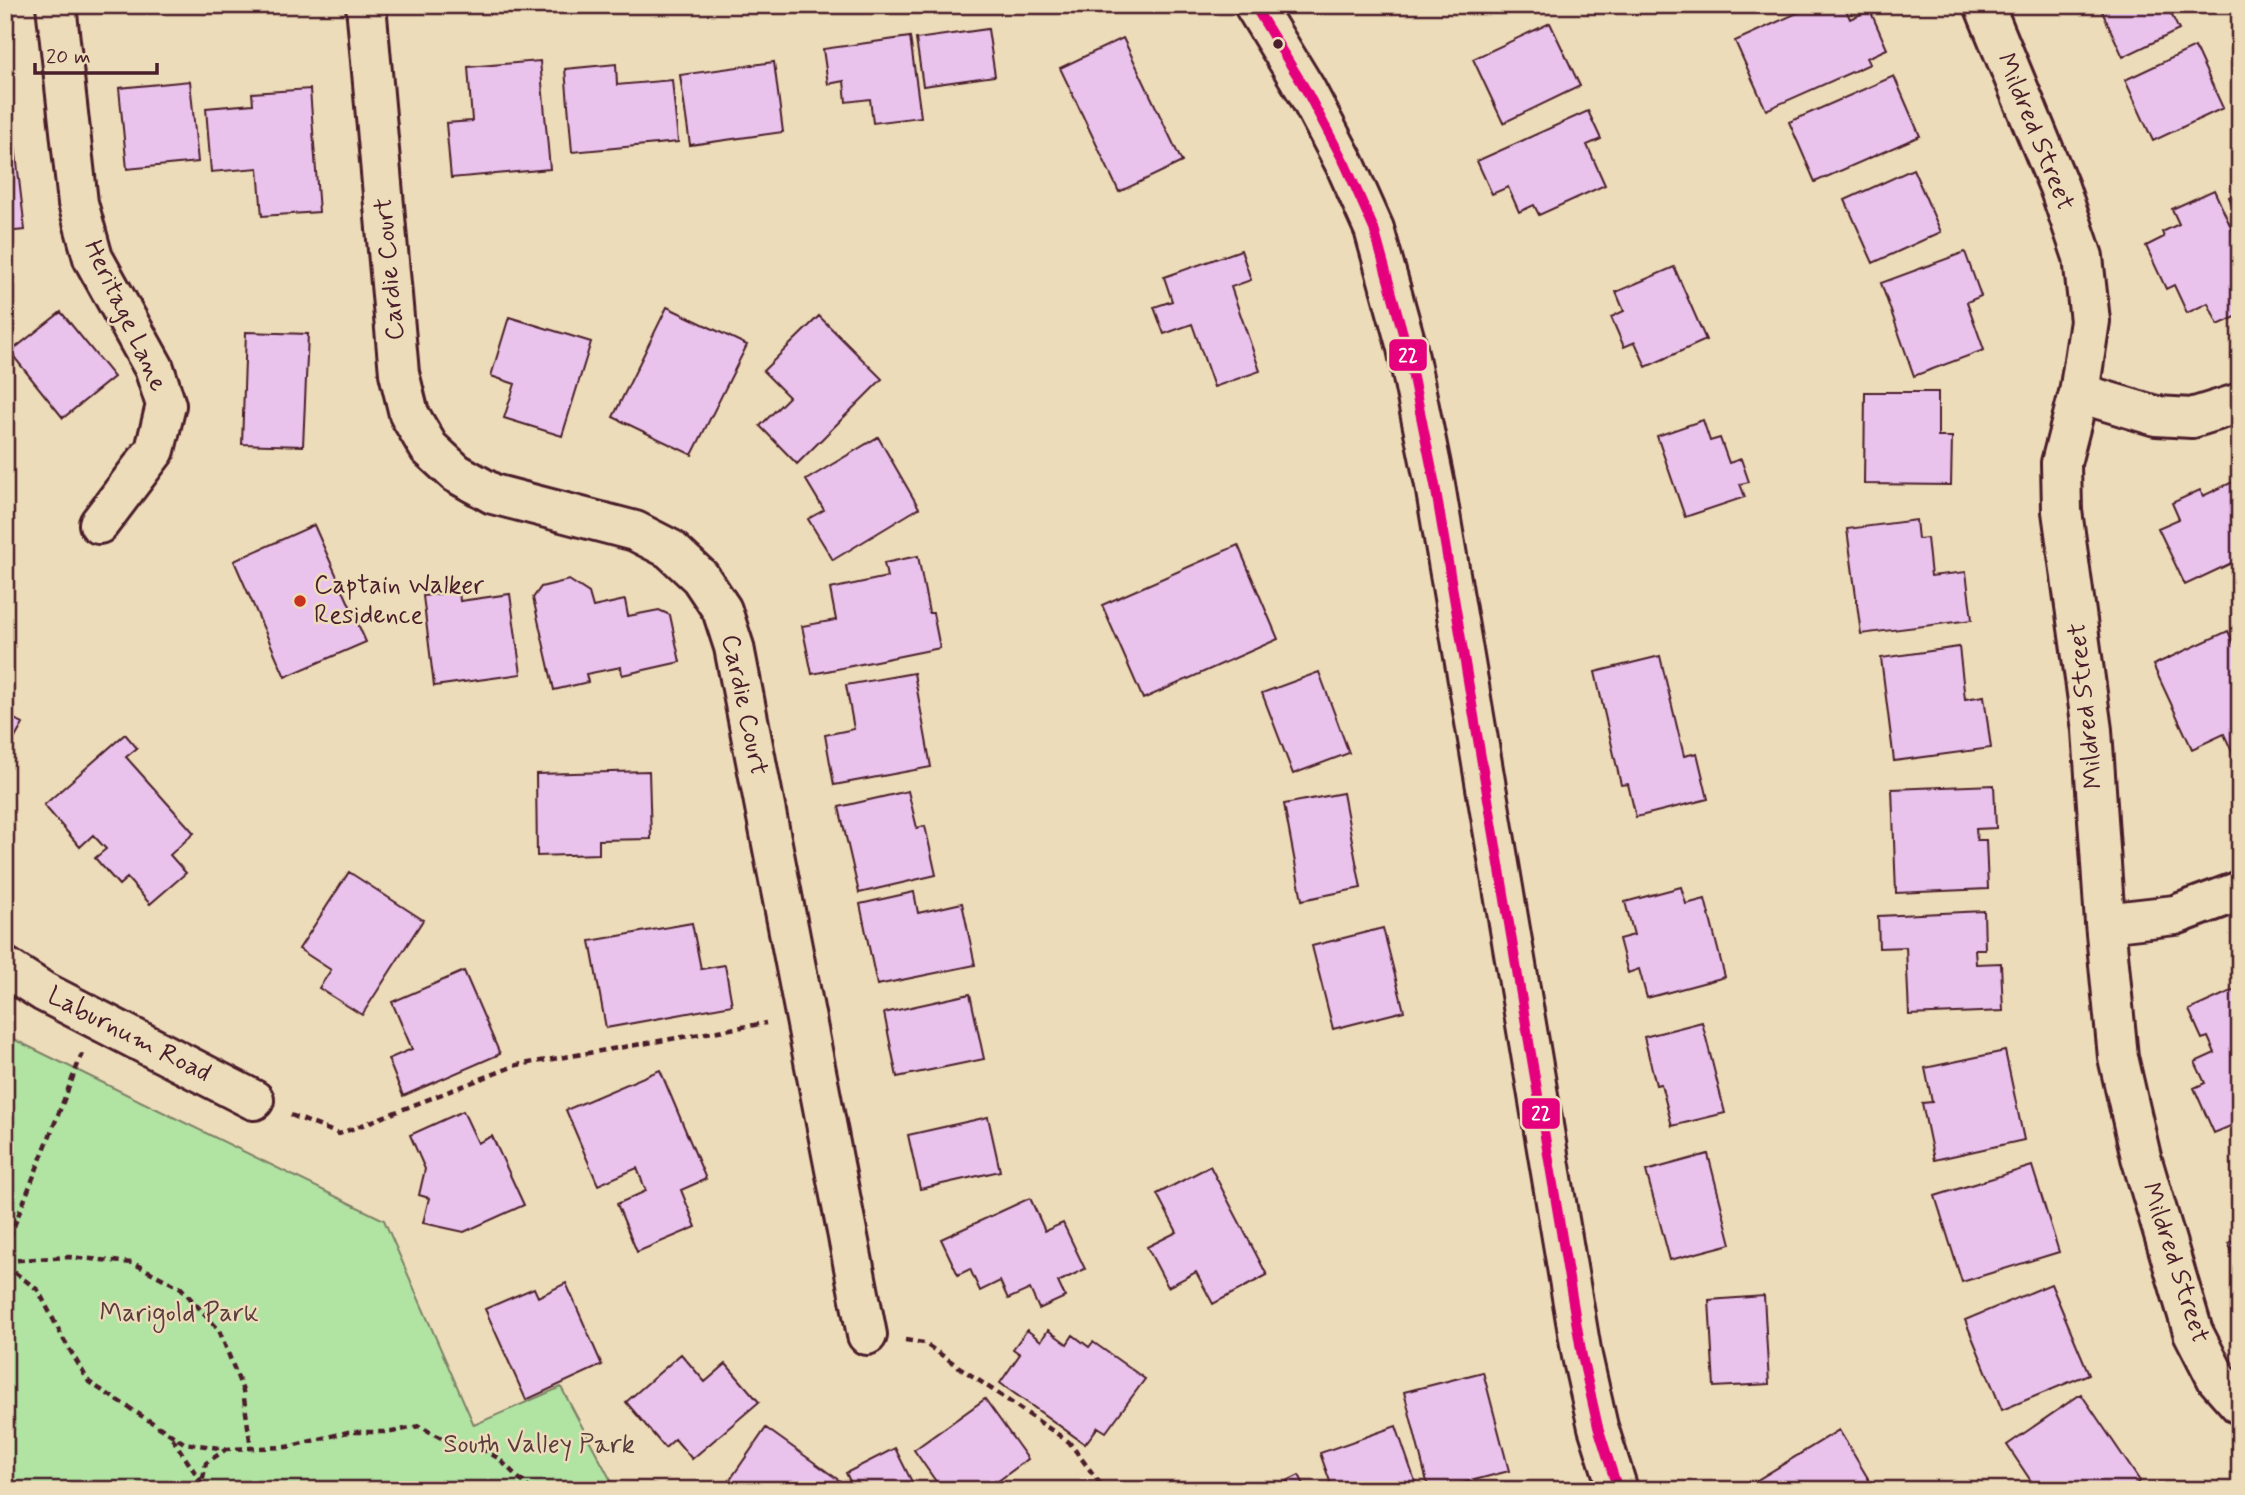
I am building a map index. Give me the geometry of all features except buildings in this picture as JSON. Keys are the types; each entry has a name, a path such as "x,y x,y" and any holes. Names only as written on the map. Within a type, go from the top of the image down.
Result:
{"street":[{"name":"Heritage Lane","path":"56,5 78,203 93,258 154,368 166,405 155,450 99,524"},
{"name":"Cardie Court","path":"366,5 399,373 409,414 429,448 456,473 492,494 635,531 670,549 700,577 722,610 734,647 867,1335"},
{"path":"1254,5 1306,90 1345,164 1374,229 1407,348 1438,498 1582,1356 1598,1427 1618,1490"},
{"name":"Mildred Street","path":"1983,5 2059,187 2083,257 2090,321 2079,393 2061,463 2062,511 2092,730 2105,923 2118,1057 2141,1157 2193,1332 2217,1379 2240,1405"},
{"path":"2079,393 2157,416 2192,418 2240,402"},
{"path":"2105,923 2175,915 2240,891"},
{"name":"Laburnum Road","path":"5,967 44,992 254,1100"}],"path":[{"path":"254,1100 339,1134 517,1065 806,1016"},
{"path":"5,1249 66,1091 88,1042 102,1022"},
{"path":"5,1263 69,1257 133,1263 181,1288 219,1330 243,1391 251,1448"},
{"path":"5,1263 38,1290 89,1382 184,1443 226,1449 287,1447 348,1432 392,1432 419,1426 447,1441 475,1445 498,1458 531,1490"},
{"path":"867,1335 924,1343 1069,1442 1105,1490"},
{"path":"169,1434 205,1490"},
{"path":"202,1483 206,1463 226,1449"},
{"path":"5,1480 9,1490"}],"green space":[{"name":"Marigold Park","path":"5,1035 384,1220 474,1425 561,1387 616,1490 5,1490"}],"transit line":[{"name":"22","path":"1254,5 1306,90 1345,164 1374,229 1407,348 1435,485 1582,1356 1598,1427 1618,1490"}],"place":[{"name":"Captain Walker Residence","path":"300,601"}],"park label":[{"name":"South Valley Park","path":"539,1445"}]}
